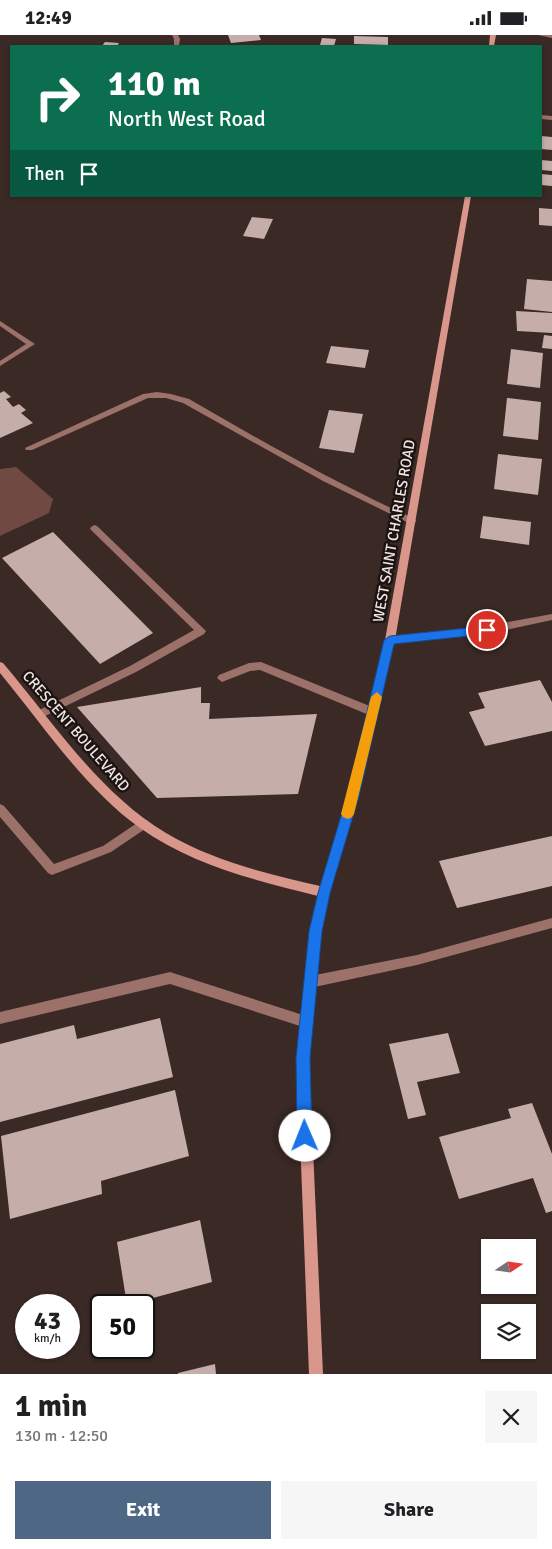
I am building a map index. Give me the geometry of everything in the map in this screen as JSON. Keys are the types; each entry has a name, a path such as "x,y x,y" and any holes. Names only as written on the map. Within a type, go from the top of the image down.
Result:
{"main road":[{"name":"WEST SAINT CHARLES ROAD","path":"316,1374 303,1058 316,931 324,893 353,796 390,640 468,197"},
{"name":"CRESCENT BOULEVARD","path":"0,666 112,797 144,824 204,857 260,877 324,893"}],"street":[{"path":"541,35 552,36"},
{"path":"0,323 32,344 0,364"},
{"path":"29,448 146,396 158,394 172,395 186,401 293,463 371,503 412,521"},
{"path":"41,714 133,669 201,631 94,528"},
{"path":"390,640 487,630 552,617"},
{"path":"222,678 249,667 261,666 373,712"},
{"path":"0,809 52,870 107,849 144,824"},
{"path":"310,982 417,960 552,923"},
{"path":"0,1018 170,978 306,1022"}],"shaded area":[{"path":"16,467 53,499 49,513 0,536 0,469"}],"building":[{"path":"228,35 259,35 261,40 231,43"},
{"path":"354,36 388,37 388,45 354,44"},
{"path":"322,38 336,39 334,45 320,45"},
{"path":"105,42 119,43 118,45 103,45"},
{"path":"542,136 552,137 552,150 542,149"},
{"path":"542,160 552,161 552,171 542,170"},
{"path":"542,174 552,175 552,186 542,185"},
{"path":"539,208 552,209 552,226 539,225"},
{"path":"252,217 273,219 264,239 243,236"},
{"path":"527,279 552,281 552,312 524,309"},
{"path":"516,311 552,313 552,333 517,331"},
{"path":"544,335 552,336 552,349 542,348"},
{"path":"331,346 369,350 365,368 326,363"},
{"path":"511,349 543,353 540,388 507,384"},
{"path":"4,391 11,397 6,399 13,407 19,404 26,410 21,413 33,423 0,438 0,393"},
{"path":"507,398 541,402 538,440 503,436"},
{"path":"329,410 363,414 354,453 319,448"},
{"path":"498,454 542,459 538,495 494,489"},
{"path":"483,516 531,522 529,545 480,538"},
{"path":"53,532 153,633 100,664 2,558"},
{"path":"540,680 552,702 552,731 485,746 469,712 485,708 478,693"},
{"path":"201,687 201,703 210,703 209,719 317,714 298,794 157,798 77,707"},
{"path":"552,836 552,886 457,908 439,861"},
{"path":"160,1018 173,1077 0,1122 0,1044 74,1025 77,1039"},
{"path":"448,1033 460,1073 417,1082 426,1115 408,1119 389,1044"},
{"path":"175,1090 189,1156 101,1181 102,1194 10,1219 1,1136"},
{"path":"532,1103 552,1154 552,1211 546,1213 533,1178 459,1199 439,1137 511,1118 508,1109"},
{"path":"200,1220 212,1282 155,1297 155,1294 125,1294 117,1242"},
{"path":"215,1364 216,1374 178,1374 178,1373"}],"slow traffic":[{"path":"348,814 377,697"}],"route":[{"path":"305,1136 303,1058 316,931 324,893 353,796 390,640 487,630"}]}
